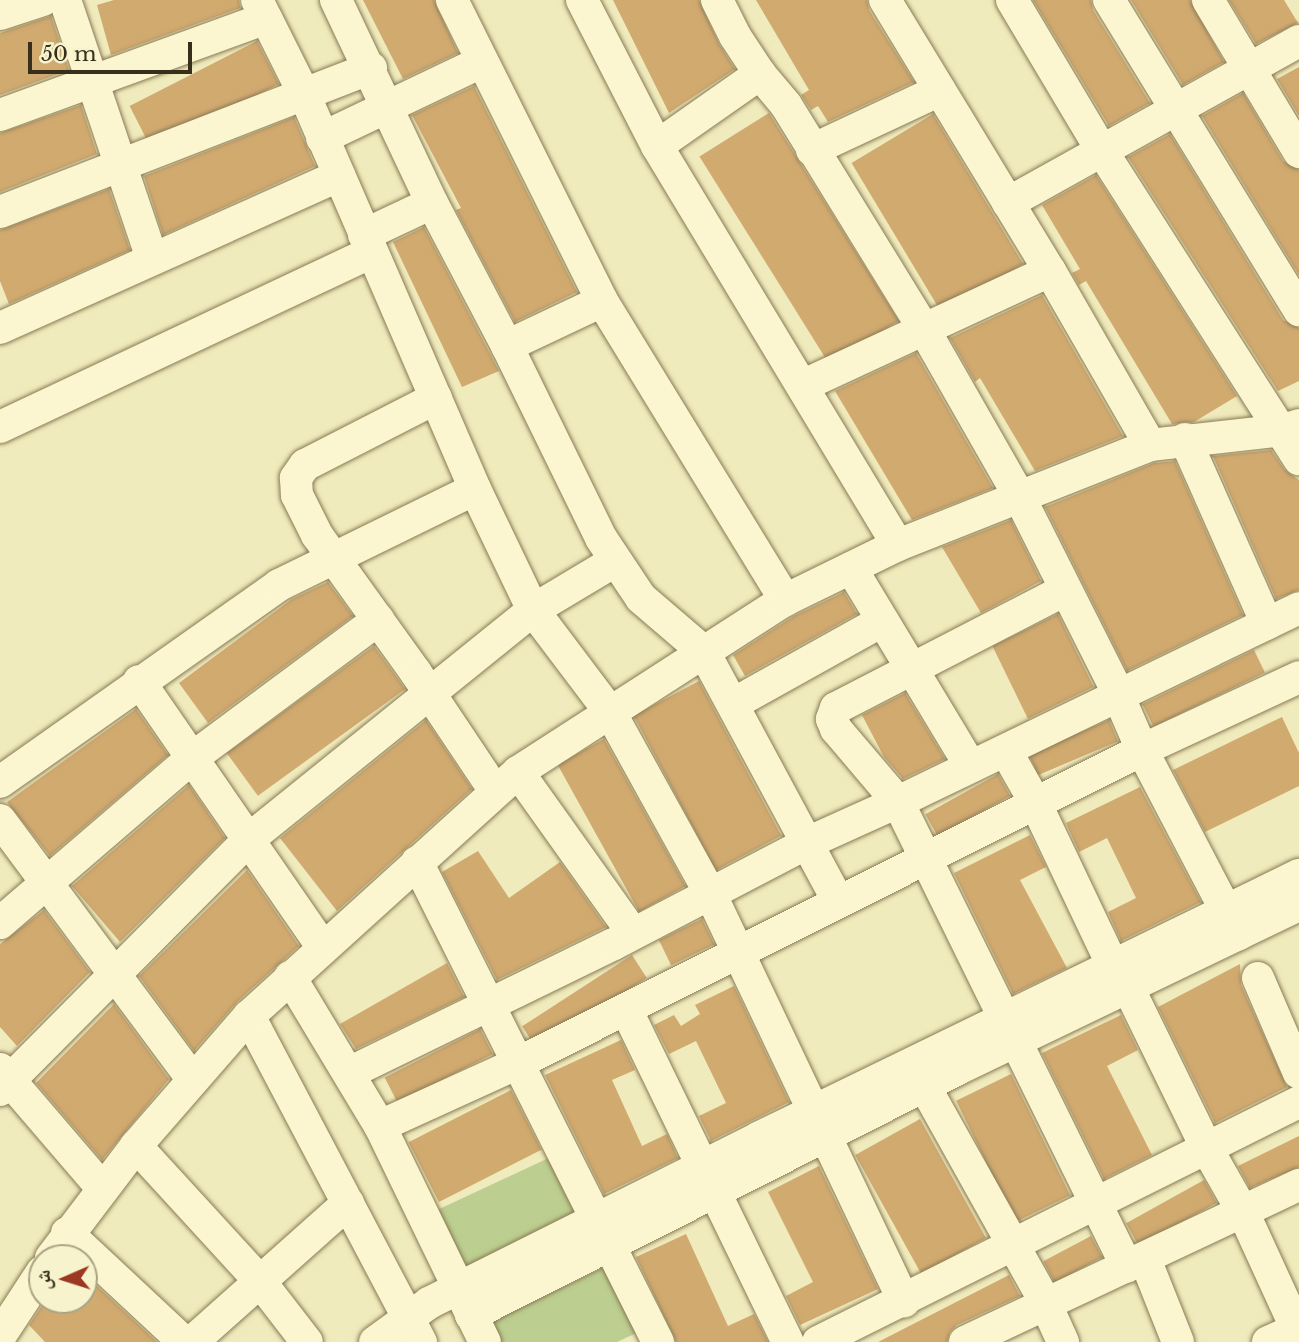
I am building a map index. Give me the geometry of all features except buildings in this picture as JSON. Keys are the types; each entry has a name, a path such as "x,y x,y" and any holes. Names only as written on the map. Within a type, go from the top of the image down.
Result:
{"street":[{"path":"0,14 43,0"},
{"path":"65,0 152,260"},
{"path":"336,0 371,68 432,203 615,561 641,598 705,652 838,901"},
{"path":"452,0 602,301 785,600"},
{"path":"582,0 657,146 898,545"},
{"path":"718,0 735,36 760,74 786,105 925,331 1018,496 1118,696 1142,750 1232,921"},
{"path":"885,0 1050,271 1150,445"},
{"path":"1012,0 1102,151 1291,428 1299,459"},
{"path":"1109,0 1299,310"},
{"path":"1208,0 1299,152"},
{"path":"0,115 92,80 261,9 304,96 475,489 533,610 610,712 711,895 904,1301"},
{"path":"1008,204 1299,41"},
{"path":"322,138 481,62"},
{"path":"0,212 371,68"},
{"path":"657,146 760,74"},
{"path":"812,150 940,90"},
{"path":"0,328 339,176"},
{"path":"0,427 368,244 432,203"},
{"path":"804,386 1050,271"},
{"path":"507,346 602,301"},
{"path":"436,398 313,460 300,471 296,486 299,503 332,557 428,692 507,781 633,933"},
{"path":"60,1244 136,1146 249,1016 507,781 610,712 785,600 898,545 1150,445 1291,428"},
{"path":"1185,439 1267,624"},
{"path":"0,782 139,681 279,585 475,489"},
{"path":"102,1188 3,1080 248,840 428,692 533,610 615,561"},
{"path":"851,568 971,767"},
{"path":"1065,590 913,670 842,702 832,715 836,729 898,802 1094,1204 1136,1263 1178,1342"},
{"path":"351,1072 711,895 807,843 1006,751 1299,608"},
{"path":"0,923 192,758 378,620"},
{"path":"733,704 882,621"},
{"path":"139,681 323,948"},
{"path":"380,1126 518,1063 1142,750 1296,686"},
{"path":"1006,751 1036,804 1206,1147 1244,1214 1298,1331 1268,1342"},
{"path":"0,820 192,1079"},
{"path":"417,862 658,1342"},
{"path":"375,1342 472,1315 604,1232 1232,921 1299,875"},
{"path":"1232,921 1299,905"},
{"path":"290,977 351,1072 472,1315"},
{"path":"1258,978 1299,1073"},
{"path":"626,1009 788,1342"},
{"path":"249,1016 415,1330"},
{"path":"820,1124 925,1087 1009,1030"},
{"path":"925,1087 1045,1302 1063,1342"},
{"path":"818,1342 1299,1102"},
{"path":"136,1146 259,1280 307,1342"},
{"path":"965,1342 1045,1302 1244,1214 1299,1185"},
{"path":"192,1342 348,1203"},
{"path":"98,1275 184,1342"},
{"path":"8,1331 28,1296"}],"green space":[{"path":"555,1155 585,1220 465,1276 434,1211"},
{"path":"613,1263 645,1329 617,1342 496,1342 487,1324"}]}
